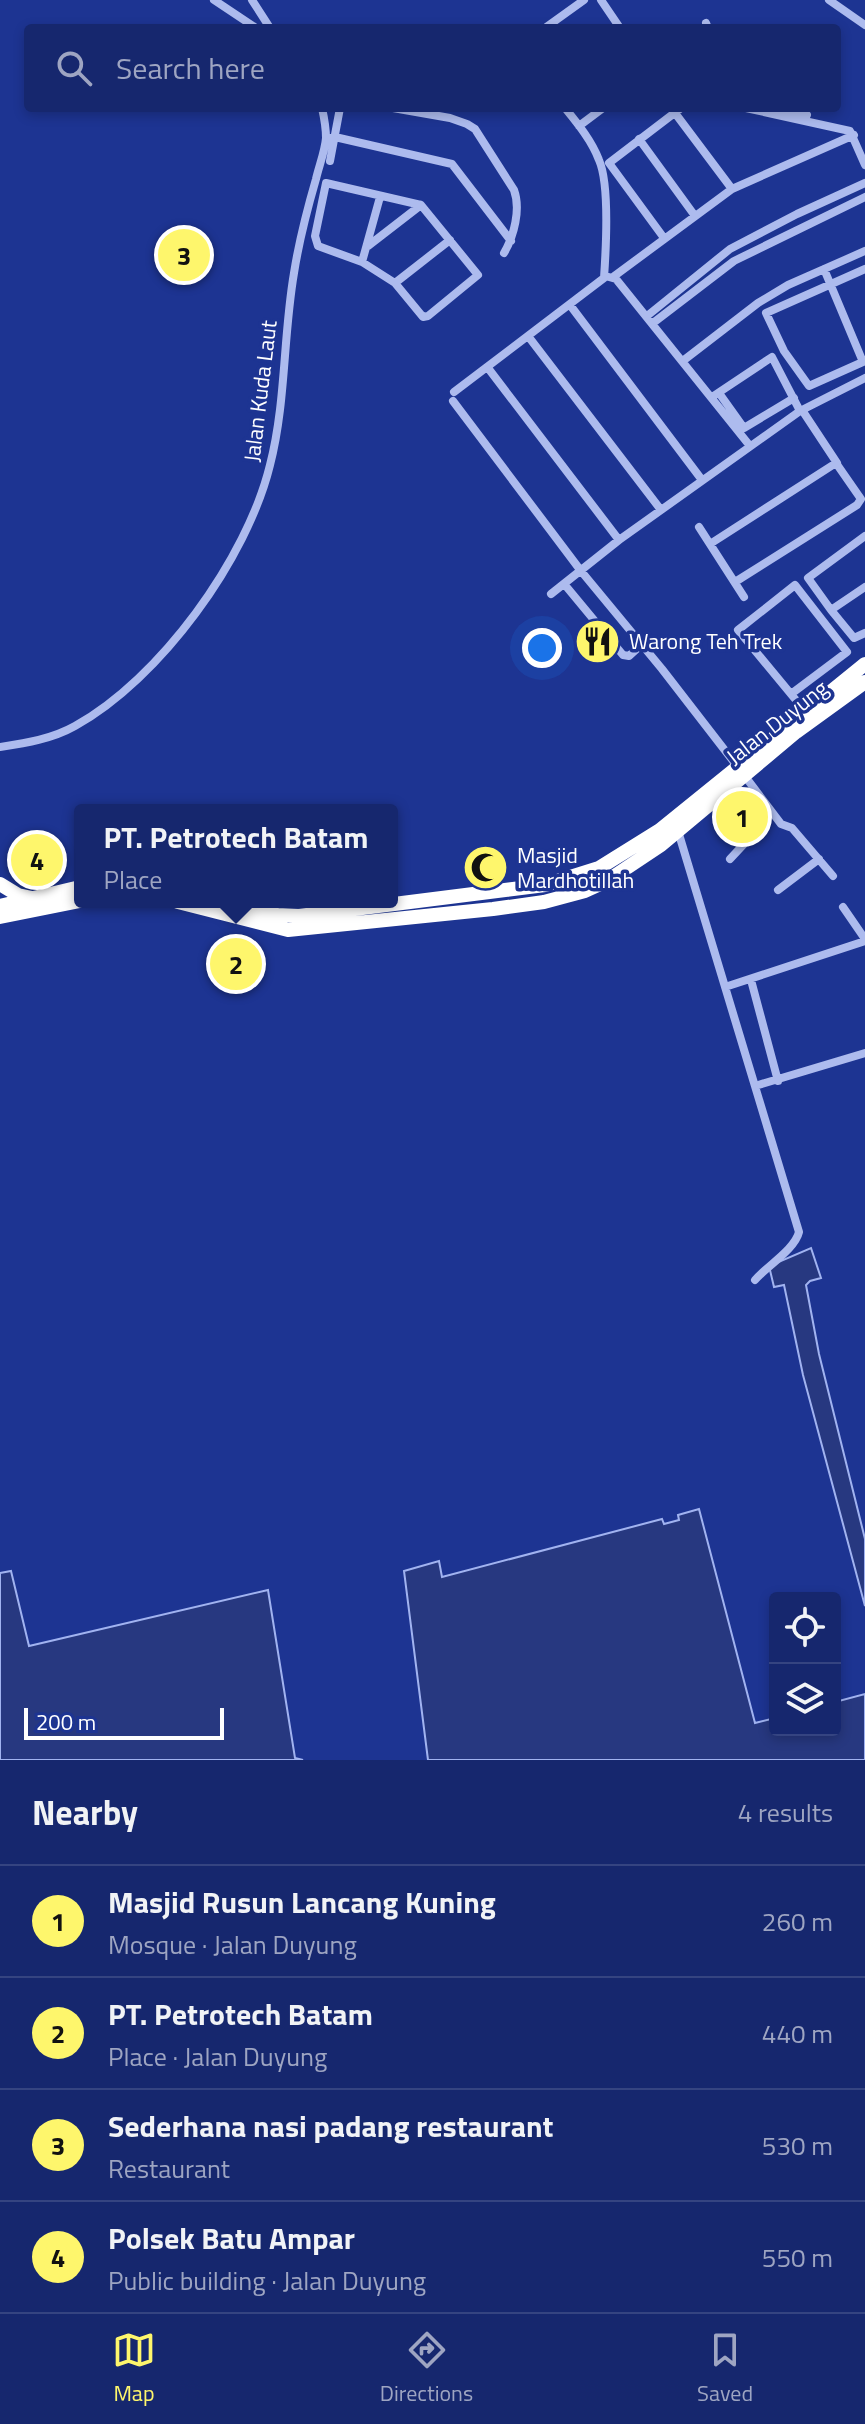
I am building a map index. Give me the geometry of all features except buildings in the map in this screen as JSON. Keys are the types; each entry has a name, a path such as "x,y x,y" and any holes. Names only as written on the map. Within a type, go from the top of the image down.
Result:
{"highway":[{"name":"Jalan Duyung","path":"398,904 545,885 599,868 660,830 796,732 858,677"},
{"name":"Jalan Duyung","path":"202,908 288,930 493,909 562,898 597,886 678,831 805,711 858,677"},
{"path":"0,884 18,895 34,898"},
{"path":"0,906 74,888"},
{"path":"490,892 493,909"},
{"path":"0,917 74,902"},
{"name":"Jalan Duyung","path":"254,908 277,915 299,916 363,908"}],"street":[{"path":"214,0 250,24"},
{"path":"252,0 267,24"},
{"path":"551,24 584,0"},
{"path":"601,0 617,24"},
{"path":"829,0 865,25"},
{"name":"Jalan Kuda Laut","path":"0,747 57,734 75,726 127,690 180,632 218,581 261,493 277,434 288,309 300,243 330,138 323,112"},
{"path":"330,161 330,138 339,112"},
{"path":"414,112 461,121 475,129 517,198 511,241 504,253"},
{"path":"568,112 602,169 609,277 745,428 794,398"},
{"path":"579,126 598,112"},
{"path":"664,238 609,163 677,112"},
{"path":"679,112 732,189"},
{"path":"781,112 808,115 854,135 865,165"},
{"path":"833,876 792,828 781,824 758,795 581,571 454,397 528,336 732,189 854,135"},
{"path":"330,138 452,164 511,241"},
{"path":"639,139 695,216"},
{"path":"300,243 318,246 362,262 395,283 422,316 428,316 478,275 421,205 326,183 315,236 318,246"},
{"path":"650,320 730,249 865,183"},
{"path":"362,262 380,197"},
{"path":"650,320 734,261 865,197"},
{"path":"368,246 421,205"},
{"path":"395,283 450,240"},
{"path":"684,360 758,303 788,285 865,251"},
{"path":"824,269 830,284 864,361 809,386 784,351 766,313 830,284 865,269"},
{"path":"570,305 702,480"},
{"path":"528,336 661,510"},
{"path":"716,395 771,356 776,359 801,410 861,502 735,582"},
{"path":"488,368 619,540"},
{"path":"551,594 619,540 801,410 865,378"},
{"path":"716,395 750,446"},
{"path":"710,544 837,463"},
{"path":"699,527 744,597"},
{"path":"865,536 808,577 854,638 865,633"},
{"path":"565,585 626,657 641,645"},
{"path":"791,694 847,650 795,585 738,630 805,711"},
{"path":"831,610 865,587"},
{"path":"843,656 858,677"},
{"path":"730,859 744,844 732,823 758,795"},
{"path":"678,831 799,1232 790,1247 755,1280"},
{"path":"778,890 819,859"},
{"path":"725,987 865,940 843,907"},
{"path":"751,980 778,1081"},
{"path":"755,1086 865,1053"}],"water":[{"path":"811,1248 821,1278 806,1285 819,1354 865,1539 865,1606 803,1375 784,1285 774,1287 769,1266"},
{"path":"699,1509 755,1723 769,1720 769,1736 841,1736 841,1700 865,1694 865,1760 428,1760 404,1571 439,1561 442,1577 662,1519 664,1524 679,1520 678,1515"},
{"path":"11,1571 29,1646 268,1590 295,1758 303,1760 0,1760 0,1573"}],"place":[{"name":"Sederhana nasi padang restaurant","path":"184,255"},
{"name":"Warong Teh Trek","path":"598,641"},
{"name":"Masjid Rusun Lancang Kuning","path":"742,817"},
{"name":"Polsek Batu Ampar","path":"37,860"},
{"name":"Masjid Mardhotillah","path":"486,868"},
{"name":"PT. Petrotech Batam","path":"236,964"}]}
